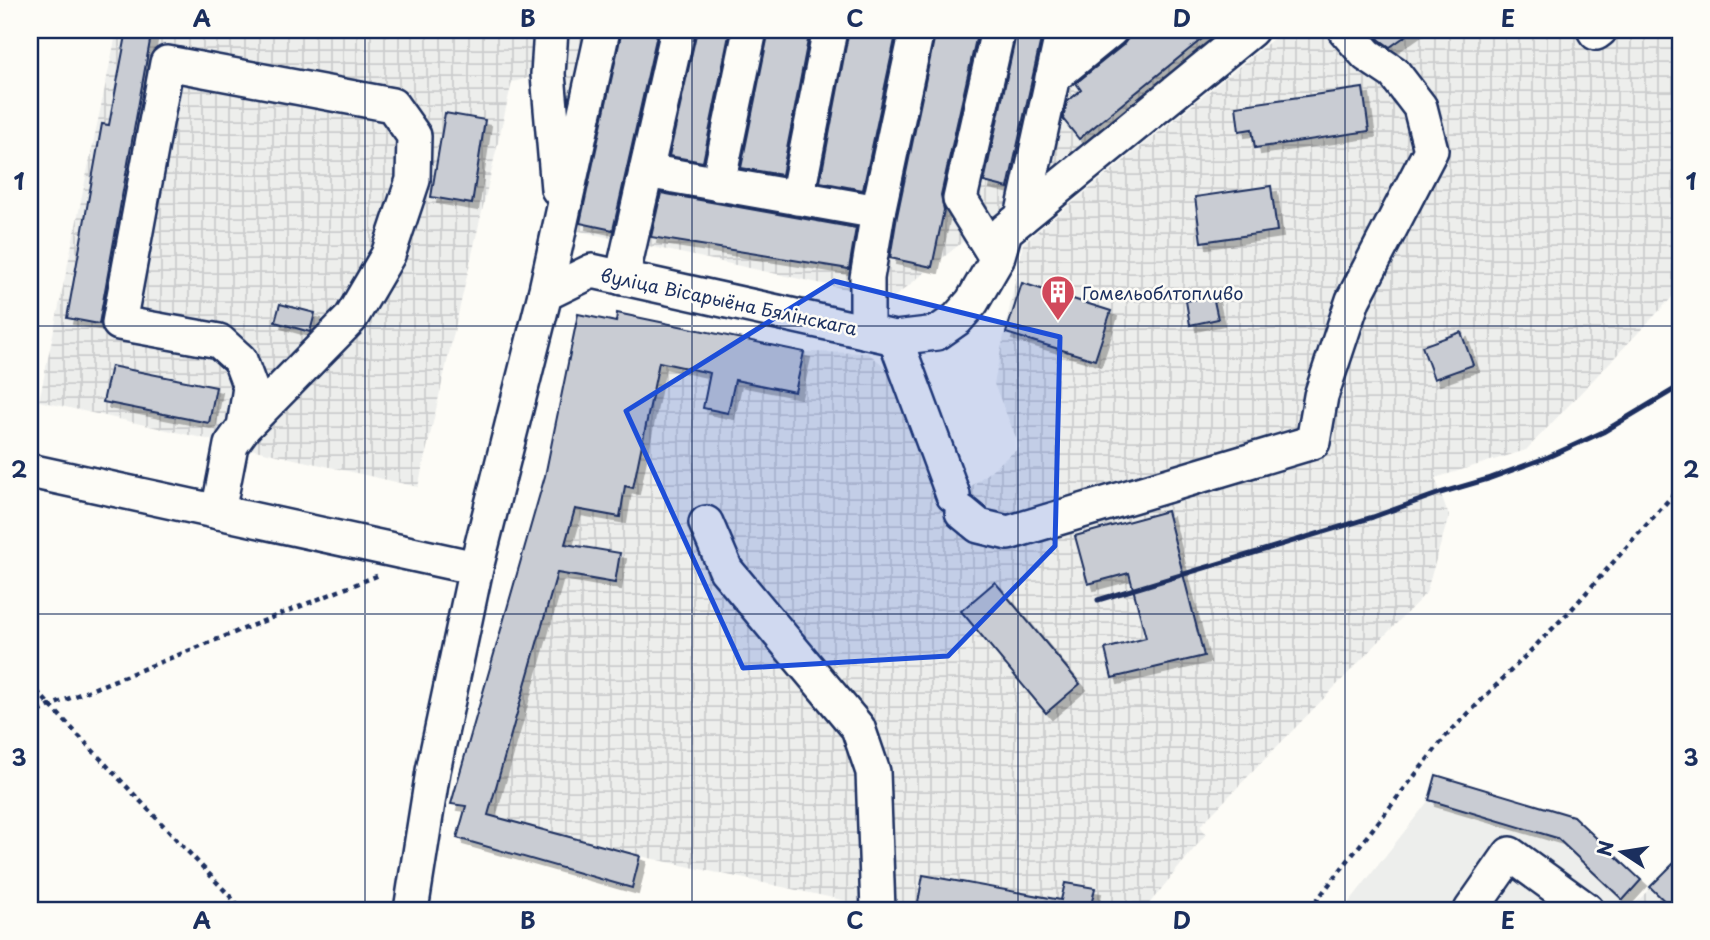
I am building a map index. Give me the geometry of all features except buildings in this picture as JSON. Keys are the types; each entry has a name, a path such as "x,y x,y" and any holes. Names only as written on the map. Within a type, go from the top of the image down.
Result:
{"street":[{"path":"551,30 548,74 561,223"},
{"path":"411,910 433,771 476,568 545,294 603,30"},
{"path":"622,278 678,30"},
{"path":"718,184 750,30"},
{"path":"797,198 830,30"},
{"path":"917,30 878,212 867,278 881,335 958,503 979,526 1008,533 1313,443 1321,396 1353,300 1431,150 1420,107 1394,73 1367,55 1345,30"},
{"path":"998,30 960,199 998,259"},
{"path":"1022,217 1063,30"},
{"path":"1052,78 1111,30"},
{"name":"вуліца Вісарыёна Бялінскага","path":"545,294 592,271 881,335 937,333 957,319 972,302 998,259 1005,232 1251,30"},
{"path":"1594,30 1596,33 1600,30"},
{"path":"218,512 231,444 244,427 351,318 388,255 413,180 414,136 392,104 167,63 119,323 219,341 240,360 250,387 244,427"},
{"path":"646,171 878,212"},
{"path":"30,471 476,568"},
{"path":"706,523 726,569 858,728 873,772 878,910"},
{"path":"1471,910 1510,854 1587,910"}],"path":[{"path":"1309,910 1446,737 1570,611 1680,487"},
{"path":"30,717 50,706 383,573"},
{"path":"30,684 243,910"},
{"path":"30,908 38,910"}],"highlighted area":[{"path":"834,281 1060,337 1055,546 948,656 743,668 626,411"}],"shaded area":[{"path":"117,30 1224,30 892,299 570,229 568,69 512,82 418,487 39,401"},
{"path":"1284,30 1335,34 1341,30 1680,30 1680,289 1526,450 1435,478 1449,516 1426,593 1200,826 1206,834 1144,910 888,910 640,856 488,815 584,477 617,313 804,352 868,353 888,369 942,499 969,488 1020,447 994,384 1023,243"},
{"path":"1436,775 1573,816 1641,880 1623,900 1633,910 1354,910 1347,905 1429,800"},
{"path":"1680,857 1680,910 1633,910 1631,908"}],"railway":[{"path":"1098,600 1373,517 1548,457 1603,432 1680,386"}],"place":[{"name":"Гомельоблтопливо","path":"1058,322"}]}
